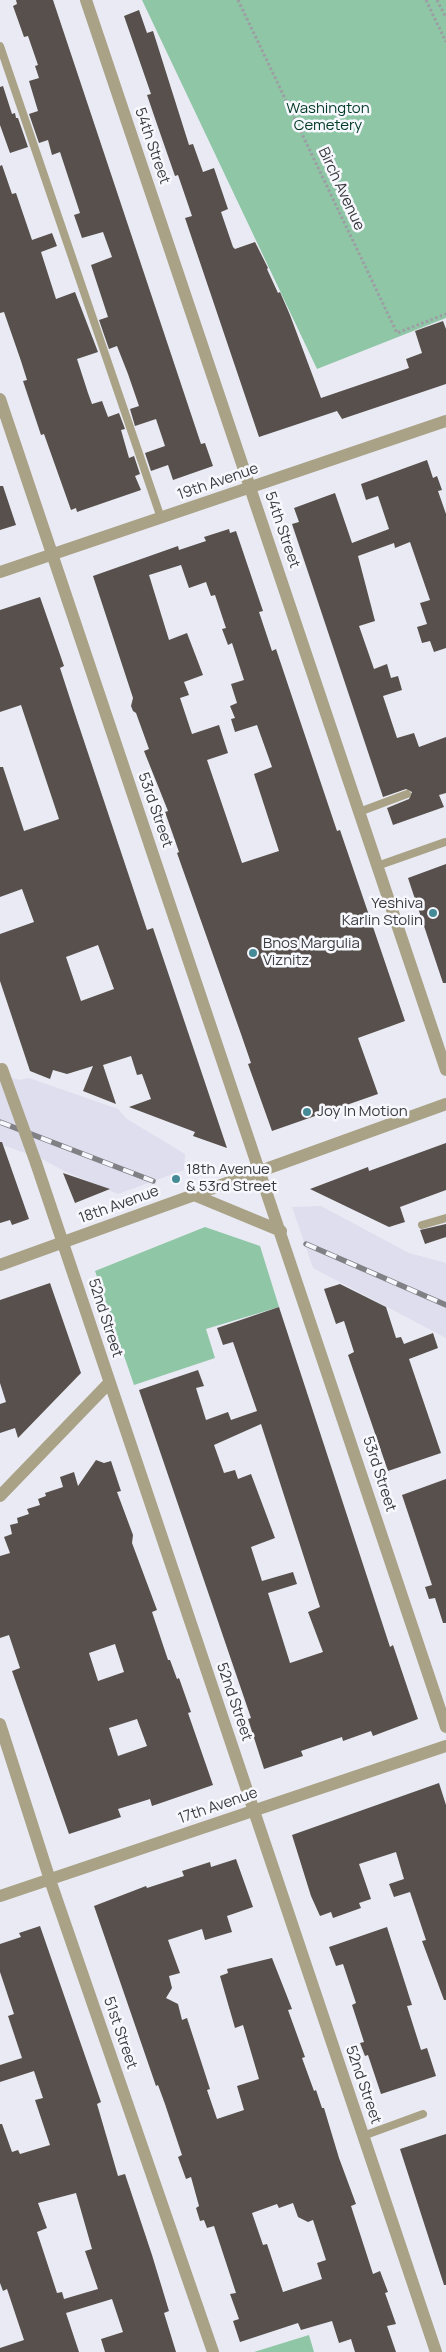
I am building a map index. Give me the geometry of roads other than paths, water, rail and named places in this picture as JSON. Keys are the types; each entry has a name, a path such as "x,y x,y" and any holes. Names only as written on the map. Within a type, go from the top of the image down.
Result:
{"street":[{"name":"54th Street","path":"86,0 446,1070"},
{"name":"53rd Street","path":"0,399 446,1727"},
{"name":"19th Avenue","path":"0,572 446,421"},
{"name":"52nd Street","path":"1,1066 63,1242 436,2352"},
{"name":"18th Avenue","path":"0,1265 446,1104"},
{"path":"194,1195 280,1231"},
{"path":"0,1496 109,1383"},
{"name":"51st Street","path":"0,1724 50,1880 213,2352"},
{"name":"17th Avenue","path":"0,1896 446,1746"}],"lane":[{"path":"0,46 161,518"},
{"path":"359,812 407,794"},
{"path":"378,866 445,842"},
{"path":"422,1225 446,1218"},
{"path":"363,2136 423,2114"}],"railway":[{"path":"0,1122 153,1181"},
{"path":"306,1244 446,1305"}],"place":[{"name":"Yeshiva Karlin Stolin","path":"433,913"},
{"name":"Bnos Margulia Viznitz","path":"253,953"},
{"name":"Joy In Motion","path":"307,1112"},
{"name":"18th Avenue & 53rd Street","path":"176,1179"}],"park label":[{"name":"Washington Cemetery","path":"328,118"}]}
